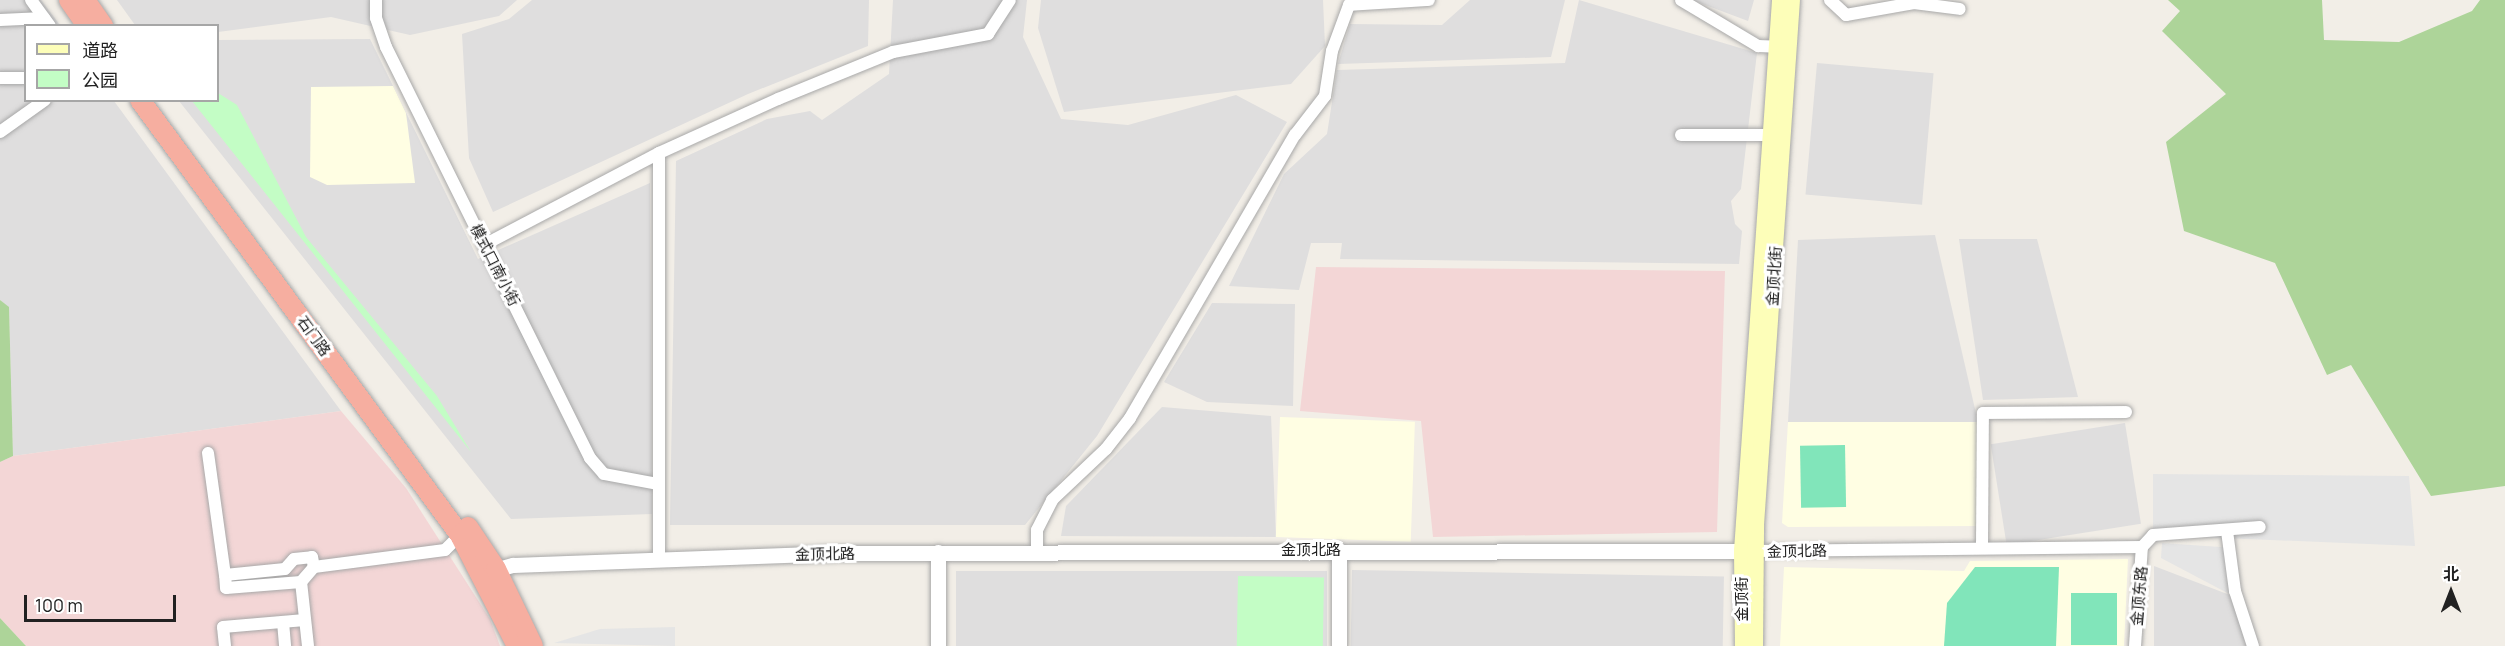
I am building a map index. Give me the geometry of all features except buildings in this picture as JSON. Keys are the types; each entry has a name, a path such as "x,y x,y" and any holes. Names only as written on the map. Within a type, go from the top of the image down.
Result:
{"highway":[{"path":"69,0 86,24"},
{"path":"85,0 102,24"},
{"name":"石门路","path":"141,102 489,572"},
{"name":"石门路","path":"157,102 489,572"},
{"path":"489,572 517,646"},
{"path":"489,572 533,646"}],"main road":[{"name":"金顶北街","path":"1749,551 1782,47 1780,0"},
{"name":"金顶北街","path":"1749,551 1770,135 1782,47 1792,0"},
{"name":"金顶街","path":"1743,646 1749,551"},
{"name":"金顶街","path":"1749,551 1755,646"}],"street":[{"path":"31,0 47,22"},
{"name":"模式口南小街","path":"376,0 376,18 386,47 590,458 604,474 658,484"},
{"path":"484,245 658,153 893,52 988,34 1010,0"},
{"path":"1037,552 1037,530 1052,500 1106,449 1130,418 1295,135 1325,96 1332,51 1347,2 1429,0"},
{"path":"1681,0 1758,46 1782,47"},
{"path":"1830,0 1846,15 1914,2 1960,9"},
{"path":"0,20 47,22"},
{"path":"0,78 24,78"},
{"path":"0,132 42,102"},
{"path":"1681,135 1770,135"},
{"path":"658,153 662,398 658,484 659,559"},
{"path":"1982,546 1983,413 2126,412"},
{"path":"208,453 226,588 301,582 314,567 446,550 460,535"},
{"path":"2142,547 2153,535 2260,527"},
{"path":"2227,531 2235,591 2253,646"},
{"name":"金顶北路","path":"489,572 513,565 938,552 1339,549 1749,551 1982,546 2142,547"},
{"name":"金顶东路","path":"2135,646 2142,547"},
{"path":"1339,549 1339,646"},
{"path":"938,552 938,646"},
{"path":"225,574 285,569 294,559 312,557 314,567"},
{"path":"301,582 308,646"},
{"path":"225,646 223,627 305,620"},
{"path":"283,622 285,646"}],"shaded area":[{"path":"0,0 41,0 59,24 24,24 24,102 115,102 341,411 13,456 9,308 0,300"},
{"path":"117,0 517,0 499,16 410,35 331,17 219,32 219,24 134,24"},
{"path":"532,0 869,0 868,46 748,94 493,212 469,158 462,34 509,19"},
{"path":"893,0 1027,0 1023,37 1061,119 1128,125 1236,95 1287,122 1097,436 1025,525 670,525 676,161 767,119 810,111 822,120 889,74"},
{"path":"1041,0 1323,0 1325,46 1291,84 1064,112 1038,28"},
{"path":"1470,0 1565,0 1551,57 1338,64 1350,24 1442,25"},
{"path":"1579,0 1757,53 1741,189 1731,201 1735,224 1742,231 1739,264 1340,259 1342,243 1311,243 1299,290 1229,286 1284,174 1327,134 1337,70 1565,63"},
{"path":"1692,0 1754,0 1748,21"},
{"path":"370,39 478,259 650,183 652,514 511,519 180,102 219,102 219,40"},
{"path":"1817,63 1934,73 1922,205 1805,194"},
{"path":"393,86 406,113 415,183 327,185 310,177 311,87"},
{"path":"1935,235 1978,422 1788,422 1798,240"},
{"path":"1959,239 2037,239 2078,397 1983,400"},
{"path":"1316,267 1725,271 1717,532 1433,537 1421,421 1300,411"},
{"path":"1212,303 1295,304 1293,406 1207,402 1164,382"},
{"path":"1162,407 1271,416 1276,537 1061,536 1066,506"},
{"path":"341,411 406,488 490,619 500,646 26,646 0,618 0,462 13,456"},
{"path":"1280,417 1415,422 1411,542 1276,537"},
{"path":"1788,422 1978,422 1980,526 1788,527 1782,523"},
{"path":"2125,423 2141,524 2007,545 1991,444"},
{"path":"2153,474 2409,476 2415,546 2153,535"},
{"path":"2162,543 2235,548 2235,597 2161,558"},
{"path":"2128,559 2124,646 1780,646 1784,567 1964,571 1970,561"},
{"path":"2154,566 2235,597 2249,646 2154,646"},
{"path":"1352,570 1724,576 1723,646 1351,646"},
{"path":"956,571 1327,571 1327,646 956,646"},
{"path":"675,627 675,646 554,643 600,629"}],"green space":[{"path":"2168,0 2322,0 2324,40 2399,42 2472,11 2480,0 2505,0 2505,486 2431,496 2351,365 2327,375 2275,263 2184,231 2166,142 2226,94 2162,31 2180,11"},
{"path":"219,94 237,105 306,237 437,396 471,452 193,102 219,102"},
{"path":"0,300 9,307 13,456 0,462"},
{"path":"1845,445 1846,507 1801,508 1800,446"},
{"path":"1975,567 2059,567 2056,646 1944,646 1947,603"},
{"path":"1238,576 1324,578 1323,646 1237,646"},
{"path":"2071,593 2117,593 2117,645 2071,645"},
{"path":"0,618 26,646 0,646"}]}
